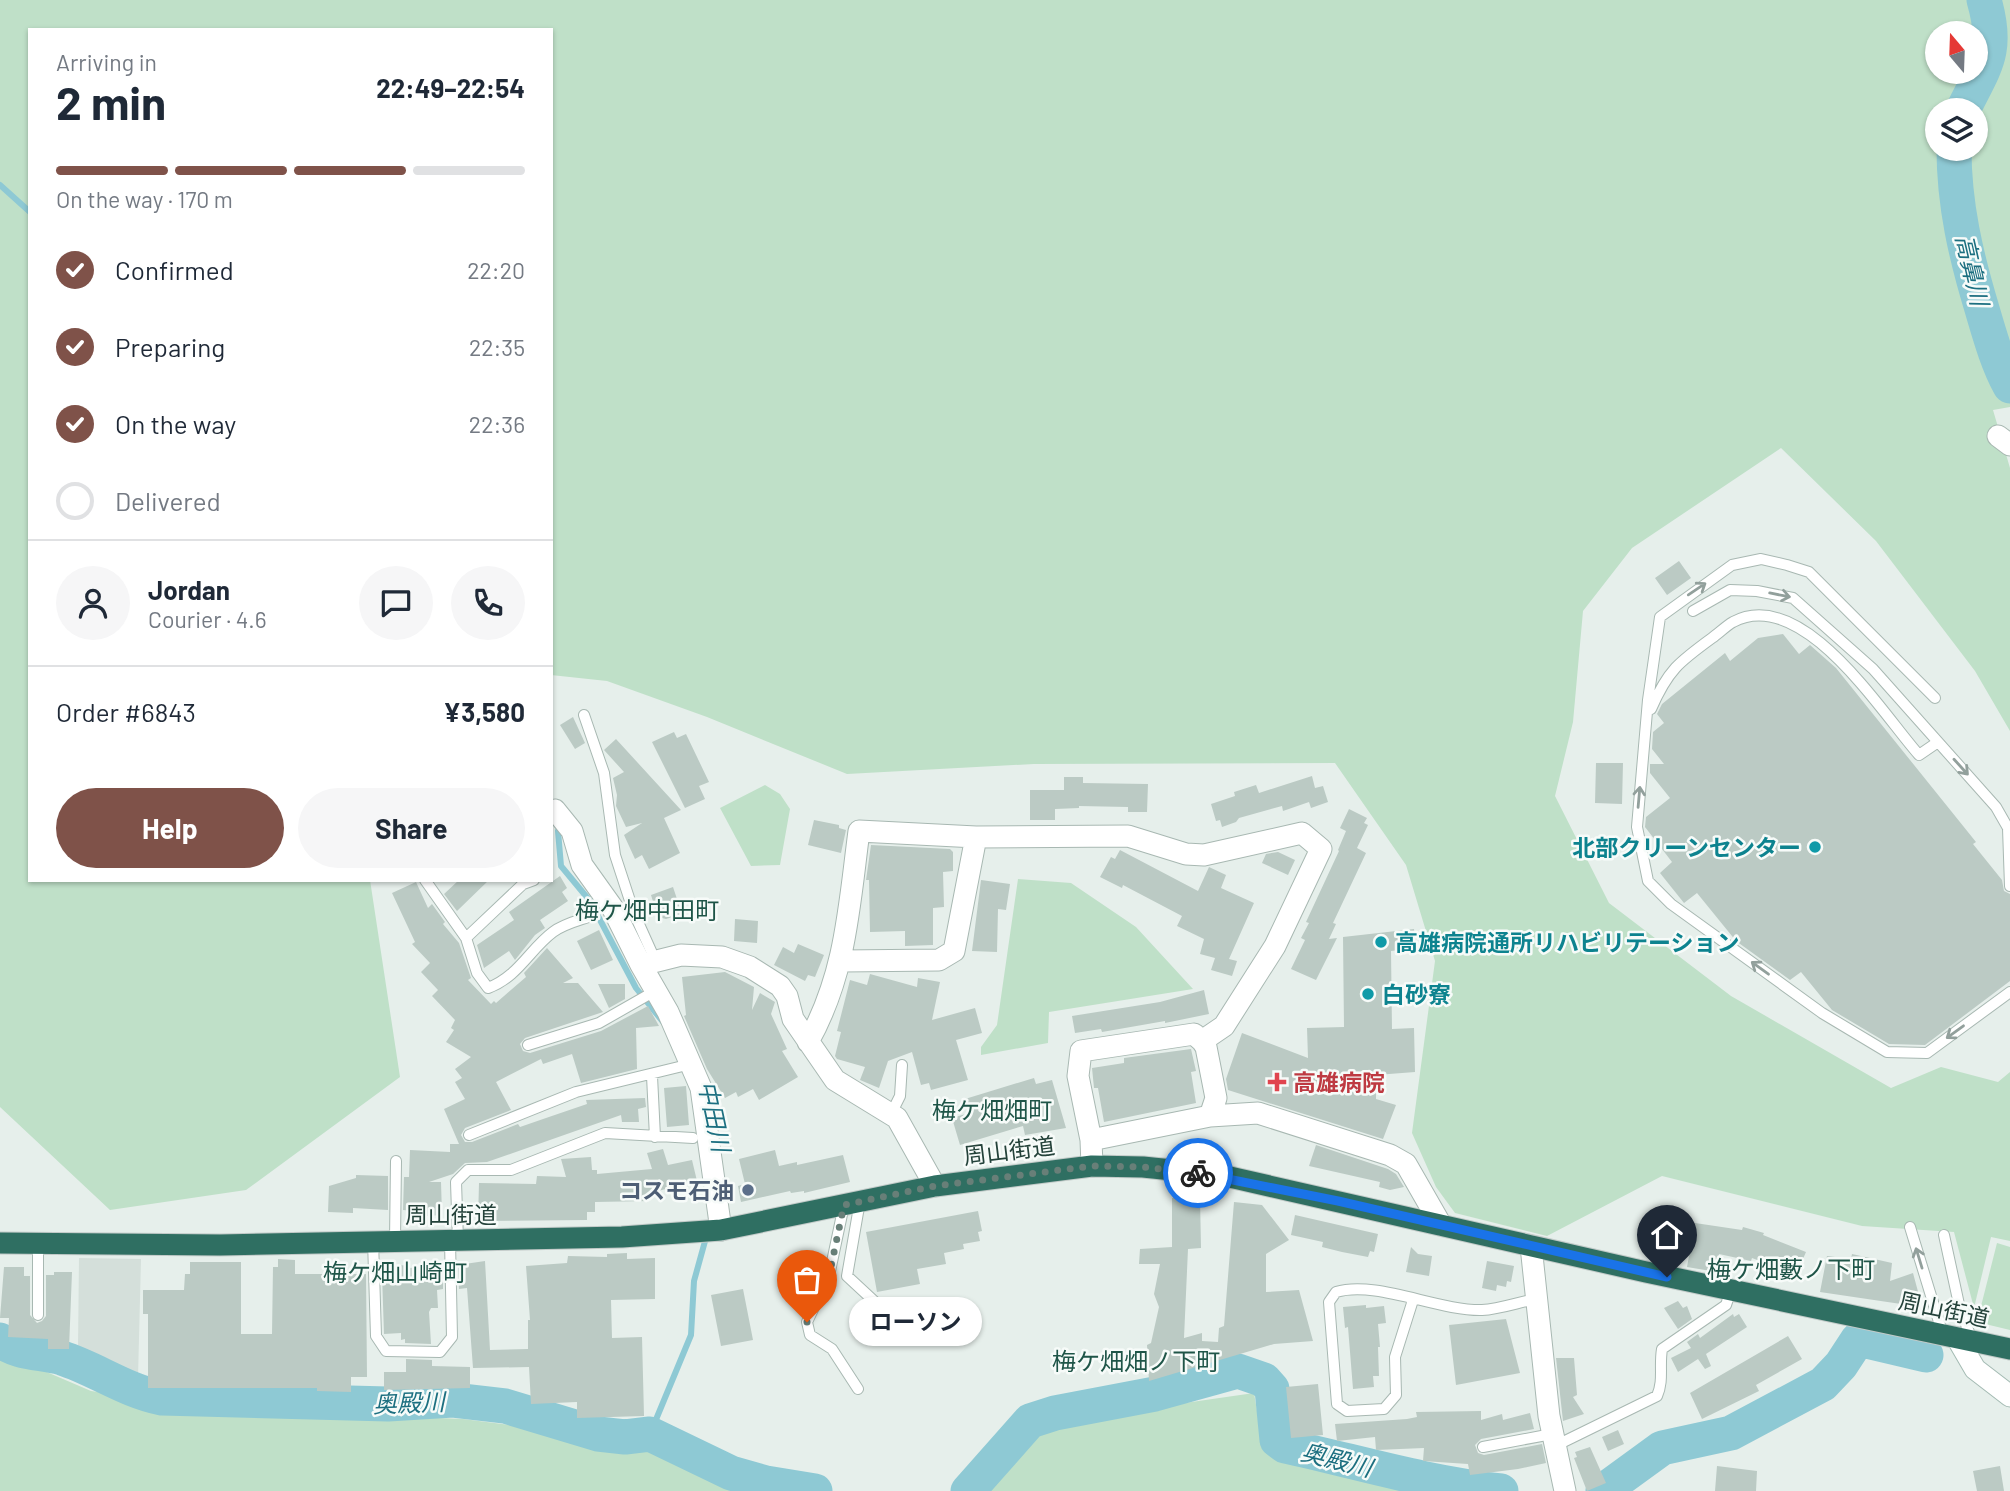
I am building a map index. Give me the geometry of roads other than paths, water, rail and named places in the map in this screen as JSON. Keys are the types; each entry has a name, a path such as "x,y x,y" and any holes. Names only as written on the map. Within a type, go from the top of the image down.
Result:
{"highway":[{"name":"周山街道","path":"0,1243 220,1245 622,1237 713,1231 935,1186 1092,1166 1143,1167 1221,1175 1731,1290 2010,1349"}],"street":[{"path":"553,811 572,831 582,865 603,911 649,963 655,991 668,1012 701,1088 702,1136 713,1231"},
{"path":"808,1042 825,1011 842,961 859,831 976,837 1128,836 1186,854 1204,855 1302,833 1321,849 1275,946 1224,1026 1202,1041"},
{"path":"842,961 939,960 954,951 976,837"},
{"path":"649,963 681,955 722,957 750,967 785,991 793,1019 835,1080 897,1118 935,1186"},
{"path":"1092,1166 1091,1140 1078,1076 1081,1051 1194,1034 1206,1047 1216,1098 1210,1116"},
{"path":"1091,1140 1210,1116 1258,1113 1390,1154 1406,1164 1441,1225"},
{"path":"1531,1245 1554,1440 1565,1491"},
{"path":"1957,1338 1975,1369 2010,1396"}],"lane":[{"path":"1935,698 1809,572 1761,559 1732,565 1660,617 1646,721 1637,827 1648,881 1671,904 1822,1013 1887,1052 1927,1053 2010,992"},
{"path":"1693,611 1730,590 1757,591 1793,598 1873,668 1996,807 2008,828 2010,886"},
{"path":"1646,721 1662,684 1677,663 1734,621 1768,616 1803,629 1821,644 1868,692 1919,755 1938,741"},
{"path":"584,715 604,773 615,855 649,963"},
{"path":"426,882 466,938 477,973 488,988 497,985 526,962 554,931 603,911"},
{"path":"466,938 523,884 528,882"},
{"path":"528,1045 599,1023 655,991"},
{"path":"469,1135 576,1092 652,1076 691,1064"},
{"path":"891,1114 900,1097 902,1066"},
{"path":"652,1076 654,1137"},
{"path":"396,1161 384,1240 376,1336 386,1351 440,1352 452,1337 456,1182 468,1170 511,1170 605,1133 654,1137 702,1136"},
{"path":"852,1203 847,1276 875,1302"},
{"path":"852,1203 829,1276 807,1322 810,1335 832,1349 858,1389"},
{"path":"1910,1227 1957,1338"},
{"path":"1944,1235 1960,1309 1957,1338"},
{"path":"38,1244 38,1315"},
{"path":"1413,1300 1395,1357 1396,1395 1384,1409 1347,1410 1337,1404 1329,1302 1331,1296 1342,1290 1373,1291 1483,1310 1536,1299"},
{"path":"1483,1447 1554,1440 1657,1396 1663,1383 1658,1368 1662,1349 1727,1305 1731,1290"}],"waterway":[{"name":"高鼻川","path":"1969,98 1983,69 1990,46 1984,0"},
{"name":"高鼻川","path":"1955,161 1956,190 1966,250 1991,339 2010,386"},
{"name":"中田川","path":"0,185 28,210"},
{"name":"中田川","path":"558,831 561,866 590,901 636,988 663,1022"},
{"name":"中田川","path":"650,1434 691,1335 694,1281 707,1234"},
{"name":"奥殿川","path":"1603,1491 1662,1448 1731,1433 1823,1384 1841,1365 1858,1339 1926,1355"},
{"name":"奥殿川","path":"0,1340 22,1350 62,1358 136,1390 162,1398 388,1404 453,1400 505,1406 598,1434 625,1437 650,1434 731,1473 766,1483 815,1491"},
{"name":"奥殿川","path":"968,1491 1030,1421 1055,1413 1155,1394 1238,1371 1264,1380 1272,1389 1277,1440 1285,1446 1419,1477 1501,1491"}],"place":[{"name":"北部クリーンセンター","path":"1815,847"},
{"name":"高雄病院通所リハビリテーション","path":"1381,942"},
{"name":"白砂寮","path":"1368,994"},
{"name":"高雄病院","path":"1277,1082"},
{"name":"コスモ石油","path":"748,1190"},
{"name":"ローソン","path":"807,1322"}],"district":[{"name":"梅ケ畑中田町","path":"647,909"},
{"name":"梅ケ畑畑町","path":"992,1109"},
{"name":"梅ケ畑藪ノ下町","path":"1791,1268"},
{"name":"梅ケ畑山崎町","path":"395,1271"},
{"name":"梅ケ畑畑ノ下町","path":"1136,1360"}]}
